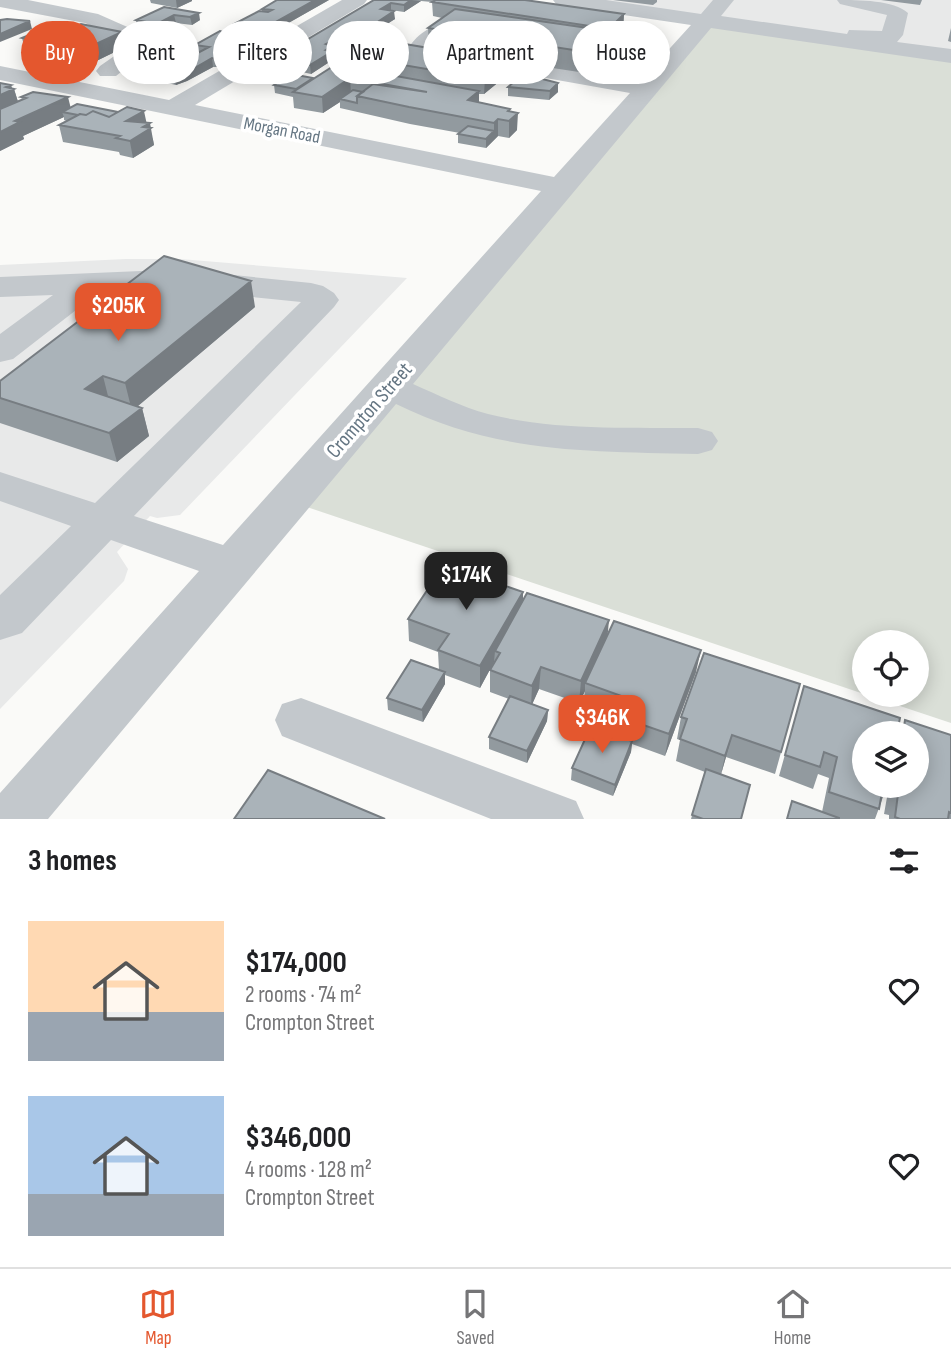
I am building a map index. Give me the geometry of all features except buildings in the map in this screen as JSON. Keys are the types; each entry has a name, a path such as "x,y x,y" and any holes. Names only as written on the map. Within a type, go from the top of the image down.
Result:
{"street":[{"path":"172,108 357,0"},
{"path":"847,0 890,7 898,13 892,35 888,38 836,36 847,0"},
{"path":"0,1 91,18 142,42 141,47 108,71"},
{"path":"578,1 715,10 836,36 951,56"},
{"name":"Crompton Street","path":"13,819 715,10"},
{"name":"Morgan Road","path":"1,74 563,187"},
{"path":"616,84 646,89"},
{"path":"0,287 204,282 311,293 322,300 5,620 0,622"},
{"path":"0,351 90,283"},
{"path":"389,387 457,417 500,429 548,436 698,441"},
{"path":"0,487 233,566"},
{"path":"301,720 556,819"}],"shaded area":[{"path":"560,0 951,0 951,57"},
{"path":"706,21 951,57 951,723 903,707 929,707 929,630 852,630 852,690 292,502 652,84 670,84 670,63"},
{"path":"180,259 407,278 180,515 157,518 150,516 117,552 128,569 124,581 0,709 0,265"}]}
